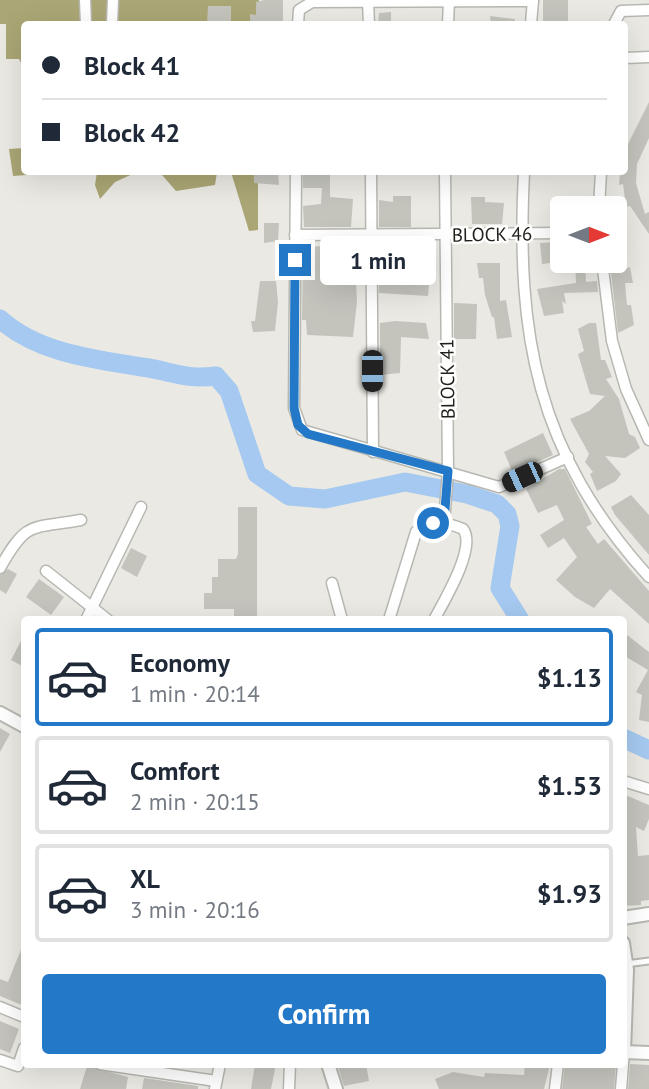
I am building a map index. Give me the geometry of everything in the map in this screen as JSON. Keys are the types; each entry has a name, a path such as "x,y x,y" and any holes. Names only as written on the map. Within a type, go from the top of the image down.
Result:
{"street":[{"path":"85,0 86,21"},
{"path":"112,21 113,0"},
{"path":"298,21 299,10 306,4 533,0 531,21"},
{"path":"448,21 449,1"},
{"path":"368,2 369,21"},
{"path":"616,21 621,11 649,10"},
{"path":"628,58 649,57"},
{"path":"296,175 294,408 298,425 308,434 499,487 568,457"},
{"path":"371,175 373,452"},
{"name":"BLOCK 41","path":"444,522 448,471 445,175"},
{"path":"524,175 521,233 527,323 535,374 550,421 594,507 649,577"},
{"path":"600,196 601,175"},
{"name":"BLOCK 46","path":"295,235 550,233"},
{"path":"604,273 612,341 626,389 646,428 649,440"},
{"path":"88,616 141,507"},
{"path":"0,568 18,537 25,531 81,520"},
{"path":"390,616 416,533 425,526 444,522 463,529 467,539 454,584 436,616"},
{"path":"47,571 102,616"},
{"path":"332,583 341,616"},
{"path":"0,713 21,724"},
{"path":"627,782 649,789"},
{"path":"627,917 649,914"},
{"path":"0,1007 21,1016"},
{"path":"627,1052 649,1052"},
{"path":"0,1060 18,1066 21,1057"},
{"path":"122,1068 215,1085"},
{"path":"289,1089 290,1068"},
{"path":"329,1068 336,1089"},
{"path":"555,1089 558,1068"},
{"path":"621,1089 623,1068"}],"lane":[{"path":"627,964 649,961"}],"shaded area":[{"path":"0,0 259,0 259,21 21,21 21,63 19,59 6,59 6,24 0,24"},
{"path":"21,148 21,175 27,175 13,176 9,149"},
{"path":"97,175 130,175 115,182 100,199 95,185"},
{"path":"162,175 217,175 215,185 176,191"},
{"path":"232,175 258,175 258,230 249,231"}],"building":[{"path":"283,0 283,21 250,21 250,14 256,15 256,2"},
{"path":"543,0 568,0 568,21 543,21"},
{"path":"208,6 231,6 231,21 207,21"},
{"path":"391,12 391,21 378,21 379,13"},
{"path":"490,16 515,19 515,21 491,21"},
{"path":"649,102 649,138 637,164 636,183 645,214 649,212 649,234 630,206 627,207 623,184 619,185 620,175 628,175 628,144"},
{"path":"254,175 278,175 279,185 254,183"},
{"path":"303,175 330,175 330,197 353,199 351,227 304,227 303,206 321,204 322,188 303,188"},
{"path":"393,196 411,196 411,227 379,227 379,200 393,202"},
{"path":"471,197 485,197 485,202 504,203 502,224 472,224"},
{"path":"264,223 279,223 278,241 264,243"},
{"path":"428,241 427,261 379,262 379,244"},
{"path":"324,242 354,242 357,302 353,337 307,335 306,320 302,320 303,247 324,246"},
{"path":"550,242 550,263 542,264 540,243"},
{"path":"477,263 500,263 500,301 506,300 512,337 497,339 494,317 485,295 483,278 479,278"},
{"path":"630,267 633,283 625,283 627,305 631,305 634,325 618,333 611,273 627,273 627,268"},
{"path":"576,273 586,273 586,282 597,281 598,292 564,293 564,313 544,316 537,289 576,283"},
{"path":"260,281 276,281 278,302 275,331 253,332 251,321 255,321"},
{"path":"379,283 429,285 428,296 379,293"},
{"path":"454,303 477,304 476,339 454,339"},
{"path":"380,323 426,323 429,339 401,337 400,373 380,375"},
{"path":"589,323 596,323 601,360 605,360 612,377 606,379 619,399 629,434 635,437 640,448 625,458 605,456 621,474 616,481 597,491 590,474 593,472 585,462 589,454 570,419 589,411 605,396 590,394 578,354 584,351 578,329"},
{"path":"543,433 553,455 513,473 504,452"},
{"path":"559,469 565,469 592,524 586,527 598,544 604,539 649,591 649,624 610,589 594,608 575,597 556,580 577,557 564,538 548,548 540,535 564,520 557,505 538,513 526,489"},
{"path":"631,495 649,515 649,555 611,507"},
{"path":"238,507 257,507 257,616 234,616 234,609 204,609 204,593 212,593 212,577 218,577 218,559 236,559"},
{"path":"131,548 147,556 137,577 121,568"},
{"path":"8,569 17,574 6,594 0,590 0,575"},
{"path":"39,579 64,597 51,615 26,597"},
{"path":"627,635 649,652 649,722 639,720 642,695 636,692 648,670 627,657"},
{"path":"21,641 21,665 11,660"},
{"path":"0,728 10,734 0,752"},
{"path":"627,796 649,805 649,819 644,831 636,827 638,856 649,855 649,900 641,901 641,905 627,906"},
{"path":"21,950 21,1005 0,996 0,979 8,982"},
{"path":"0,1021 19,1029 10,1053 0,1049"},
{"path":"630,1064 649,1065 649,1089 628,1089"},
{"path":"86,1068 128,1077 126,1089 80,1089"},
{"path":"254,1068 275,1068 271,1089 251,1089"},
{"path":"338,1068 367,1068 369,1081 344,1086"},
{"path":"525,1068 549,1068 544,1089 439,1089 435,1079 453,1072 484,1077 485,1073 524,1075"},
{"path":"565,1068 616,1068 614,1089 562,1089"},
{"path":"144,1078 198,1086 198,1089 142,1089"}],"waterway":[{"path":"0,319 31,340 67,353 186,376 216,376 229,391 257,474 289,496 325,499 405,482 467,494 497,504 507,514 510,526 500,588 518,616"},
{"path":"627,740 649,750"}],"route":[{"path":"295,260 294,408 298,425 308,434 448,471 444,522 433,523"}]}
